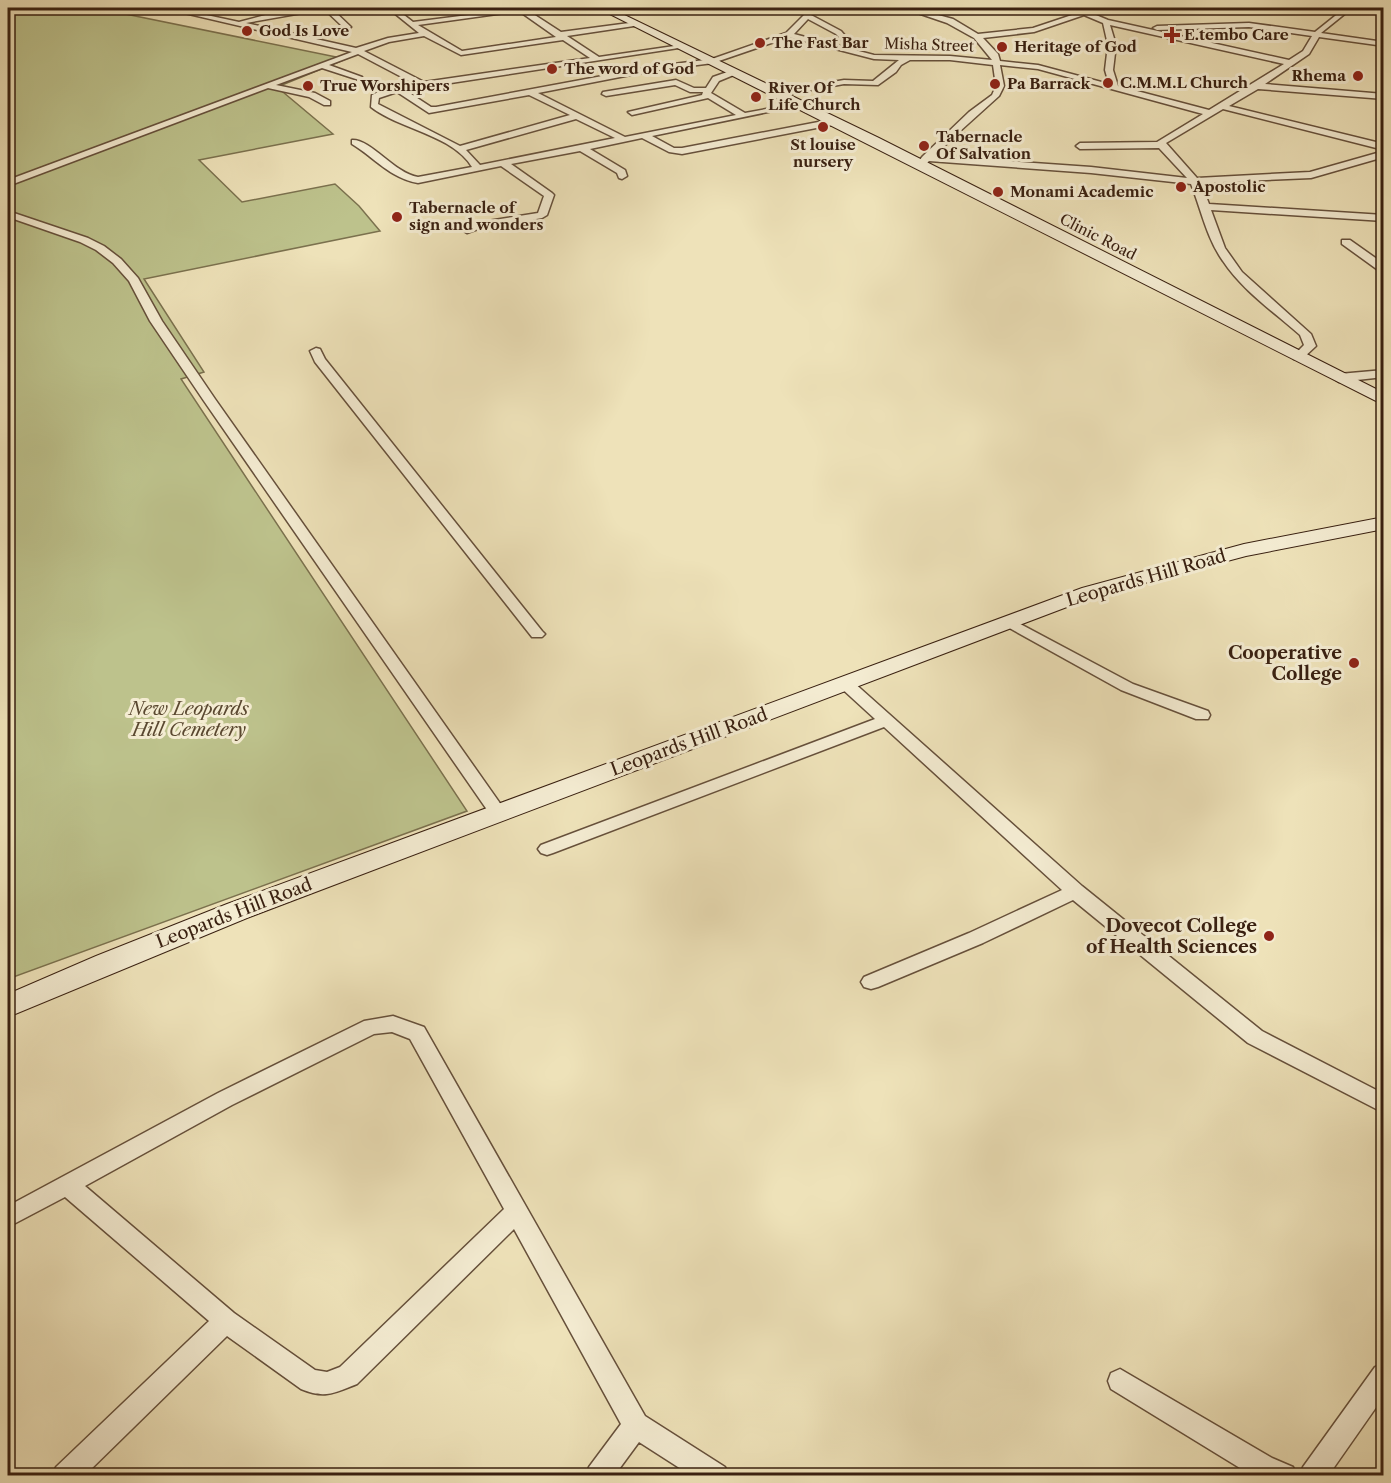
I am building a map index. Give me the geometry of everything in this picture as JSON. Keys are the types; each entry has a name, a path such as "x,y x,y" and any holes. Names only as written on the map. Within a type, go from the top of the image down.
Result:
{"street":[{"path":"167,8 358,51 423,85"},
{"path":"240,23 271,15 319,8"},
{"path":"307,39 347,27 327,8"},
{"path":"394,8 424,34 461,53 634,24"},
{"path":"411,24 449,22 520,8 597,59"},
{"name":"Clinic Road","path":"603,8 657,39 681,46 798,105 923,162 1383,400"},
{"path":"399,90 432,110 651,69 713,61 789,35 814,8"},
{"path":"906,8 950,21 977,36 991,50 997,62 1000,86 995,96 972,114 923,162"},
{"path":"1074,8 1106,22 1290,63"},
{"path":"1161,145 1164,139 1257,86 1309,50 1317,34 1349,8"},
{"path":"199,15 220,10"},
{"path":"977,36 1034,30 1084,13"},
{"path":"807,16 848,39 850,46 846,50"},
{"path":"1106,22 1112,45 1109,70 1114,87"},
{"path":"1137,29 1249,25 1383,44"},
{"path":"8,183 387,40 424,34"},
{"name":"Misha Street","path":"789,35 874,57 950,58 1048,69 1209,113"},
{"path":"478,169 476,161 459,149 387,114 374,105 375,97 381,93 423,85 681,46"},
{"path":"583,50 601,47"},
{"path":"777,94 844,82 874,83 893,70 897,63 908,58"},
{"path":"323,66 359,79"},
{"path":"632,112 707,93 716,79 733,72"},
{"path":"470,79 479,86"},
{"path":"606,94 676,82 693,90 707,93 744,116"},
{"path":"268,86 312,95 327,103"},
{"path":"1257,86 1383,97"},
{"path":"488,92 496,99"},
{"path":"530,93 625,140"},
{"path":"355,142 410,180 504,164 798,105"},
{"path":"1220,106 1383,147"},
{"path":"459,149 577,117"},
{"path":"644,136 672,150 682,151 834,122"},
{"path":"951,135 1012,140"},
{"path":"1080,146 1161,145 1195,181 1220,248 1232,267 1309,341 1310,346 1298,357"},
{"path":"582,148 622,172 622,176"},
{"path":"923,162 1091,170 1195,181 1311,175 1381,157"},
{"path":"467,230 475,226 542,215 549,195 504,164"},
{"path":"1205,207 1383,218"},
{"path":"8,214 84,240 100,248 117,261 134,280 156,321 210,402 498,813"},
{"path":"1346,242 1383,267"},
{"path":"316,351 319,360 537,634"},
{"path":"1339,378 1383,373"},
{"name":"Leopards Hill Road","path":"8,1006 106,963 237,911 1089,592 1212,558 1383,523"},
{"path":"1009,621 1127,687 1202,715"},
{"path":"846,684 1076,891 1255,1037 1383,1104"},
{"path":"547,849 886,720"},
{"path":"871,981 976,938 1076,891"},
{"path":"8,1217 225,1099 371,1027 393,1024 417,1033 518,1210 636,1425 716,1476"},
{"path":"67,1185 226,1320 310,1381 327,1384 348,1377 518,1210"},
{"path":"65,1476 226,1320"},
{"path":"1312,1476 1383,1374"},
{"path":"1120,1381 1263,1467 1284,1476"},
{"path":"598,1476 636,1425"}],"green space":[{"name":"New Leopards Hill Cemetery","path":"8,8 96,8 346,59 277,87 333,134 199,160 242,202 335,184 359,206 380,231 144,279 204,372 181,379 467,811 8,979"}],"place":[{"name":"God Is Love","path":"247,31"},
{"name":"E.tembo Care","path":"1172,35"},
{"name":"The Fast Bar","path":"760,43"},
{"name":"Heritage of God","path":"1002,47"},
{"name":"The word of God","path":"552,69"},
{"name":"Rhema","path":"1358,76"},
{"name":"C.M.M.L Church","path":"1108,83"},
{"name":"Pa Barrack","path":"995,84"},
{"name":"True Worshipers","path":"308,86"},
{"name":"River Of Life Church","path":"756,97"},
{"name":"St louise nursery","path":"823,127"},
{"name":"Tabernacle Of Salvation","path":"924,146"},
{"name":"Apostolic","path":"1181,187"},
{"name":"Monami Academic","path":"998,192"},
{"name":"Tabernacle of sign and wonders","path":"397,217"},
{"name":"Cooperative College","path":"1354,663"},
{"name":"Dovecot College of Health Sciences","path":"1269,936"}]}
